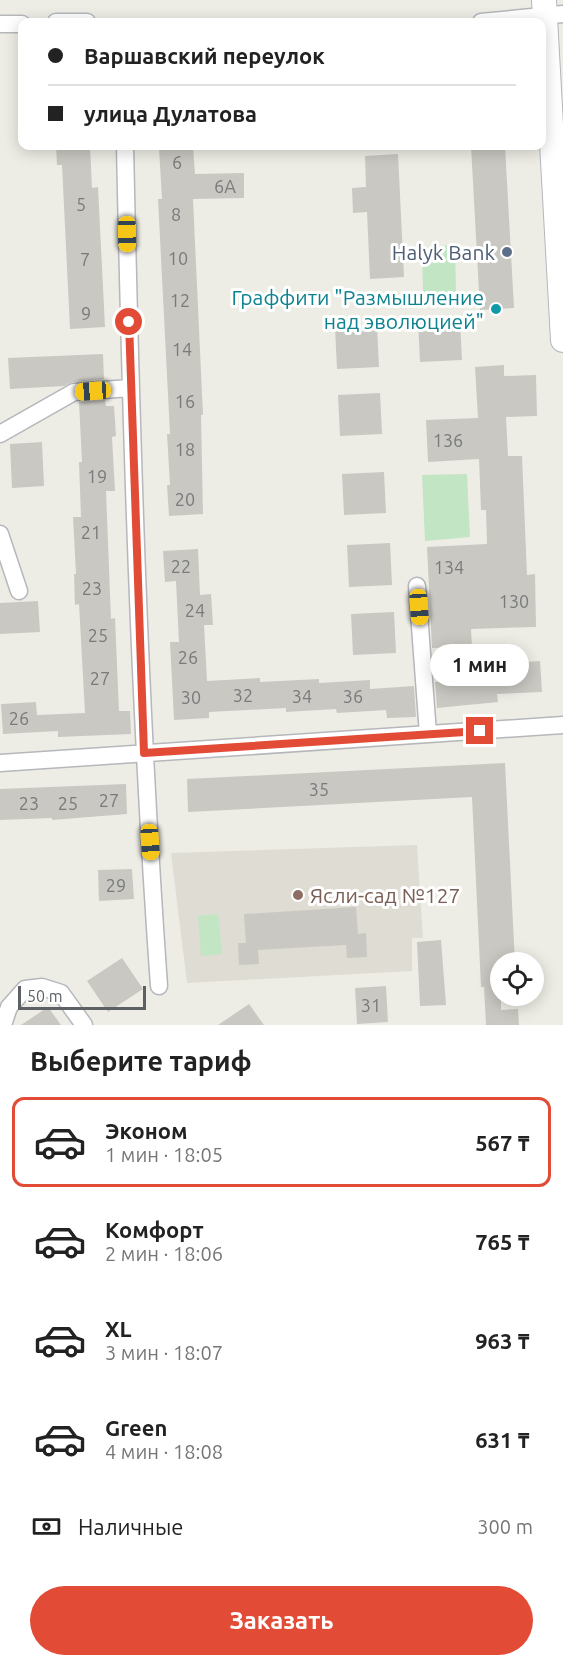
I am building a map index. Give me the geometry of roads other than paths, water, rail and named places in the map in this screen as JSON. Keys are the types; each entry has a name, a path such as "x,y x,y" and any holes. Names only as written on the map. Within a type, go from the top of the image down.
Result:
{"main road":[{"path":"550,10 563,340"}],"street":[{"path":"504,18 550,10"},
{"path":"0,24 18,24"},
{"path":"125,150 130,388 144,753 159,986"},
{"path":"0,434 74,392 130,388"},
{"path":"0,534 19,591"},
{"path":"417,586 428,734"},
{"path":"0,763 563,725"},
{"path":"3,1025 9,1007 25,989 42,987 61,993 84,1025"}],"place":[{"name":"Halyk Bank","path":"507,252"},
{"name":"Граффити \"Размышление над эволюцией\"","path":"496,309"},
{"name":"Ясли-сад №127","path":"298,895"}]}
